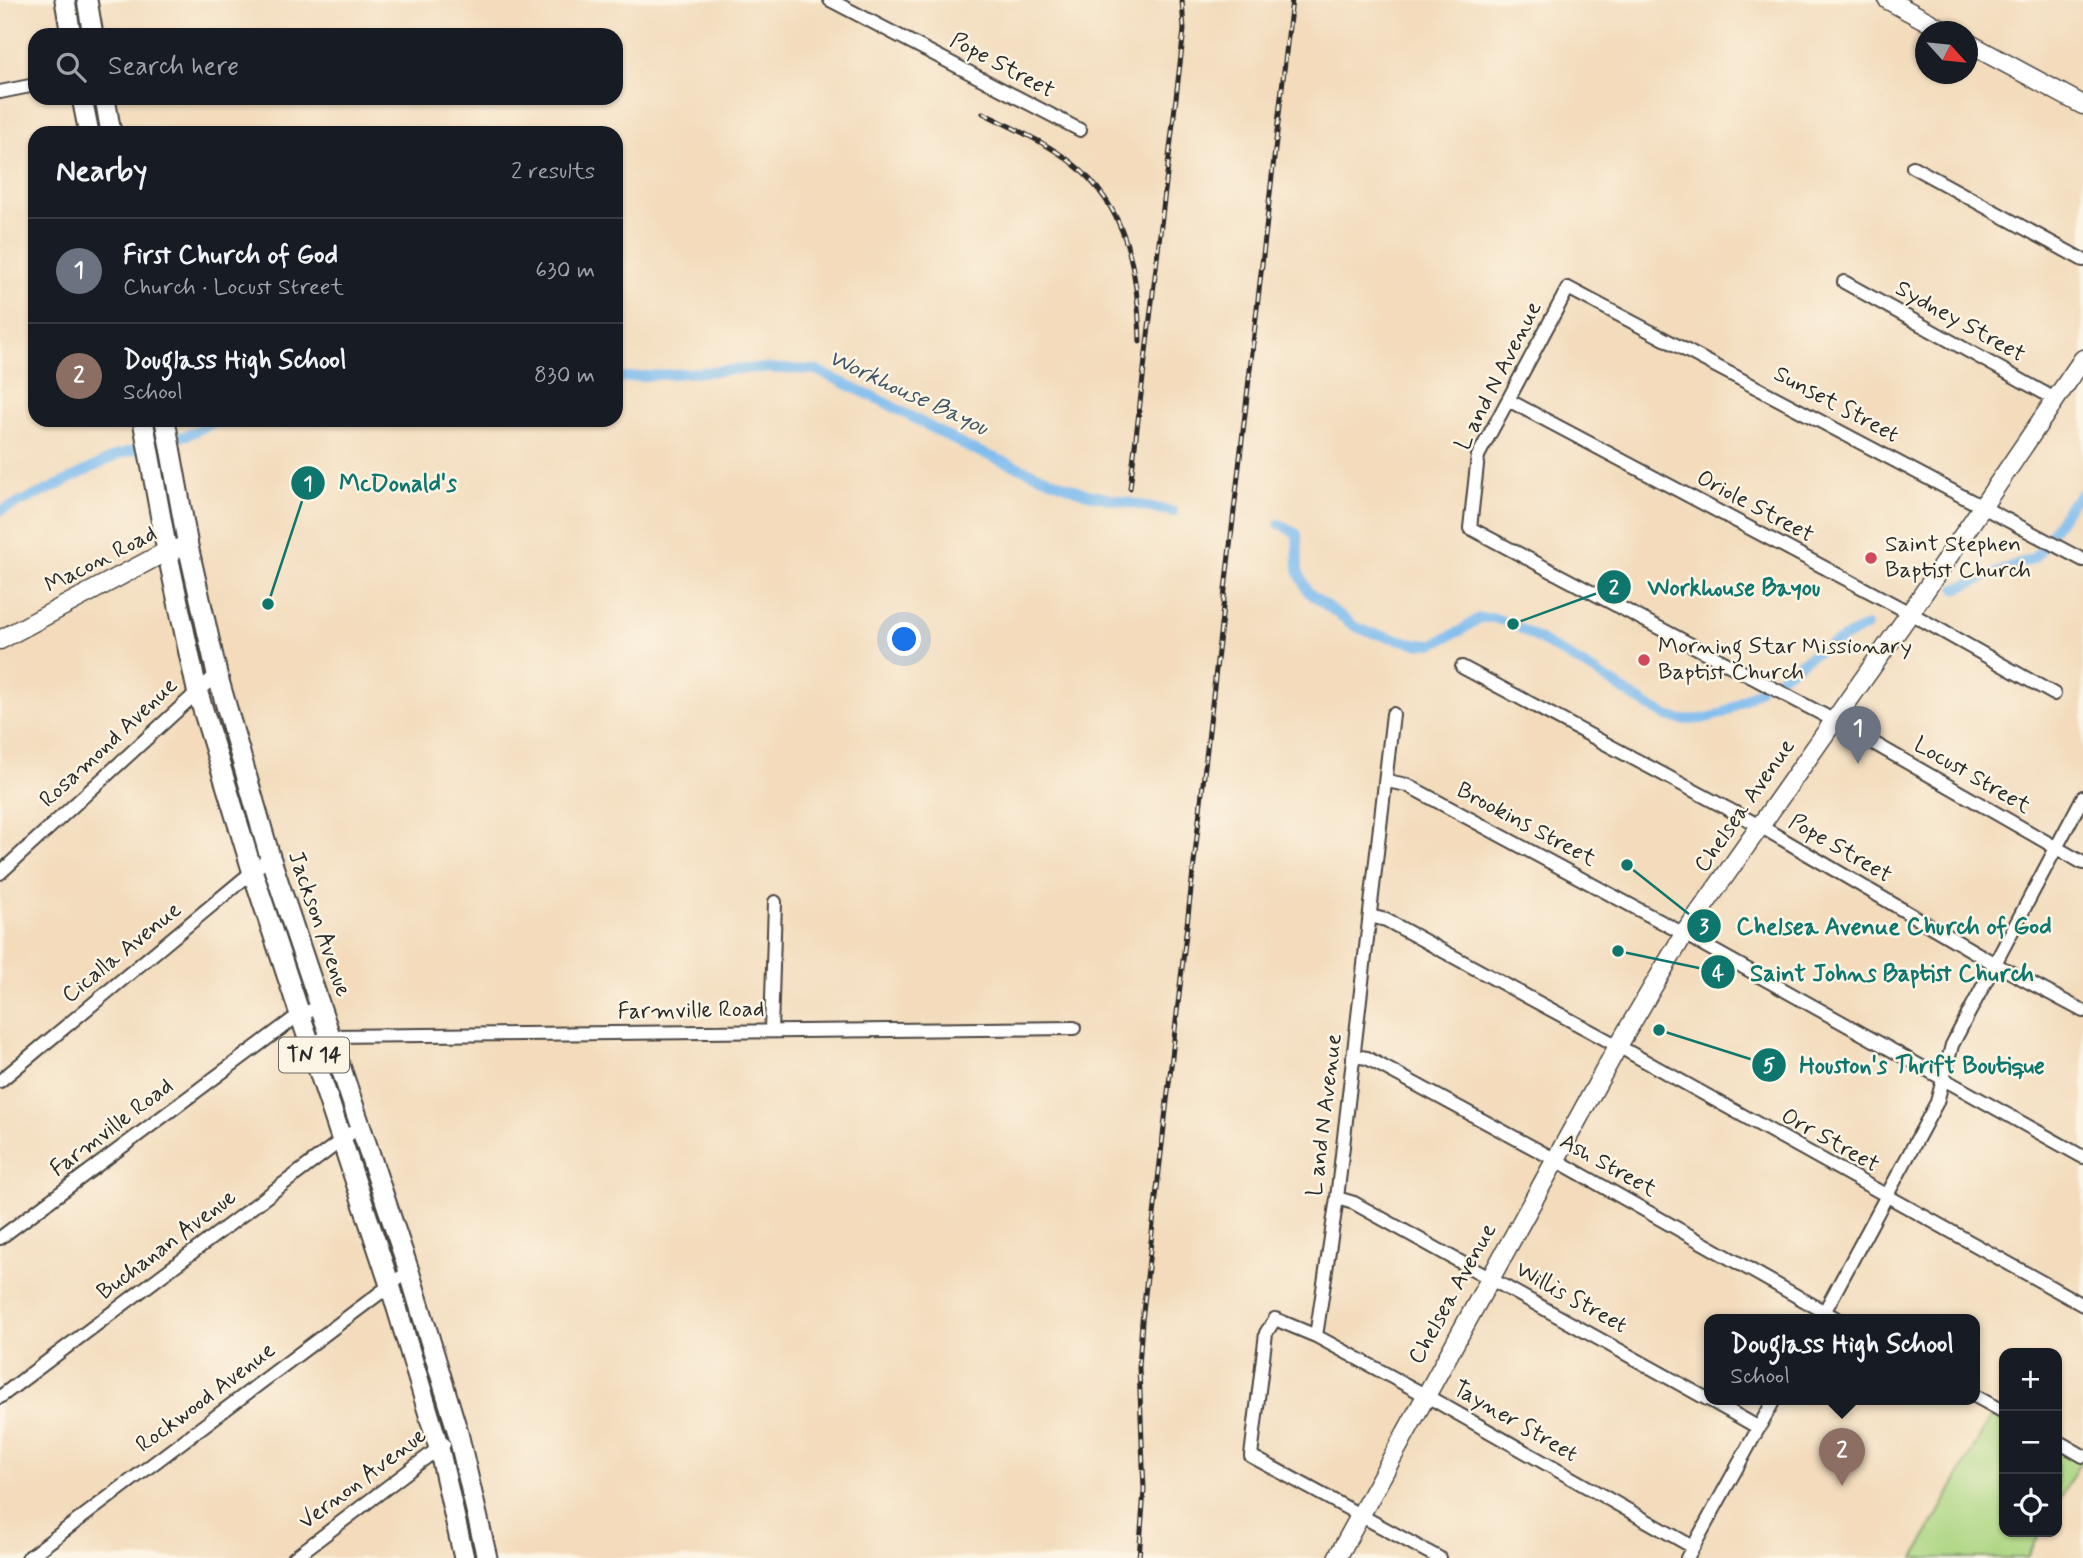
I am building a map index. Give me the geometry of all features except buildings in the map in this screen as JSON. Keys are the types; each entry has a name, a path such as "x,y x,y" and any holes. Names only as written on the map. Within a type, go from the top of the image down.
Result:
{"main road":[{"path":"65,0 70,28"},
{"path":"87,0 92,28"},
{"path":"1888,0 1913,6 1933,21"},
{"path":"1978,48 2083,105"},
{"path":"83,105 88,126"},
{"path":"106,105 110,126"},
{"name":"Chelsea Avenue","path":"1337,1558 1618,1046 1684,934 1984,507 2083,359"},
{"name":"Jackson Avenue","path":"144,427 197,690 253,873 390,1285 439,1448 464,1558"},
{"name":"Jackson Avenue","path":"167,427 188,546 216,674 270,858 409,1271 458,1433 487,1558"},
{"name":"Macon Road","path":"0,640 167,551 188,546"}],"street":[{"name":"Pope Street","path":"830,0 1080,130"},
{"path":"0,92 28,86"},
{"path":"1913,167 2083,260"},
{"name":"Sydney Street","path":"1844,282 2055,399"},
{"name":"L and N Avenue","path":"1470,528 1478,456 1569,288"},
{"name":"Sunset Street","path":"1569,288 2083,560"},
{"name":"Oriole Street","path":"1508,400 1910,613 2054,694"},
{"name":"Locust Street","path":"1470,528 1835,721 2083,863"},
{"name":"Pope Street","path":"1462,667 1760,826 1995,964 2083,1012"},
{"name":"Rosamond Avenue","path":"0,873 216,674"},
{"name":"L and N Avenue","path":"1316,1336 1337,1198 1393,714"},
{"name":"Brookins Street","path":"1387,781 1406,785 1684,934 2083,1157"},
{"path":"1823,1314 1937,1102 1952,1045 2083,797"},
{"name":"Cicalla Avenue","path":"0,1081 270,858"},
{"path":"771,1031 775,902"},
{"name":"Orr Street","path":"1370,916 1386,920 1618,1046 2083,1305"},
{"name":"Farmville Road","path":"0,1238 300,1014 321,1007"},
{"name":"Farmville Road","path":"310,1043 331,1037 1074,1028"},
{"name":"Ash Street","path":"1353,1056 1367,1058 1556,1160 1819,1314"},
{"name":"Buchanan Avenue","path":"0,1396 359,1127"},
{"name":"Willis Street","path":"1337,1198 1354,1203 1491,1277 1704,1397"},
{"name":"Rockwood Avenue","path":"28,1558 409,1271"},
{"path":"1316,1336 1275,1319 1266,1333 1251,1456 1439,1558"},
{"name":"Tayner Street","path":"1316,1336 1425,1395 1690,1552"},
{"path":"1980,1399 2002,1411"},
{"name":"Willis Street","path":"1719,1405 1759,1428"},
{"path":"1690,1552 1771,1405"},
{"name":"Vernon Avenue","path":"294,1558 458,1433"},
{"path":"2062,1444 2083,1456"}],"green space":[{"path":"1991,1416 1999,1420 1999,1537 2038,1537 2027,1558 1914,1558"},
{"path":"2062,1452 2081,1461 2062,1495"}],"waterway":[{"name":"Workhouse Bayou","path":"623,378 758,368 816,370 882,401 967,447 1087,494 1173,512"},
{"name":"Workhouse Bayou","path":"0,511 117,455 187,435 205,427"},
{"name":"Workhouse Bayou","path":"2052,531 2083,492"},
{"name":"Workhouse Bayou","path":"1279,524 1297,534 1298,571 1308,592 1354,626 1368,632 1417,644 1433,644 1479,618 1494,618 1513,624 1648,706 1681,720 1722,714 1759,690"},
{"name":"Workhouse Bayou","path":"1956,589 2034,558 2041,550"},
{"name":"Workhouse Bayou","path":"1780,677 1813,654 1867,626"}],"railway":[{"path":"1130,488 1184,30 1182,0"},
{"path":"1139,1558 1144,1490 1139,1368 1142,1321 1292,0"},
{"path":"983,113 1062,155 1091,181 1106,200 1118,221 1133,267 1140,342"}],"place":[{"name":"Saint Stephen Baptist Church","path":"1871,558"},
{"name":"McDonald's","path":"268,604"},
{"name":"Workhouse Bayou","path":"1513,624"},
{"name":"Morning Star Missionary Baptist Church","path":"1644,660"},
{"name":"First Church of God","path":"1858,764"},
{"name":"Chelsea Avenue Church of God","path":"1627,865"},
{"name":"Saint Johns Baptist Church","path":"1618,951"},
{"name":"Houston's Thrift Boutique","path":"1659,1030"},
{"name":"Douglass High School","path":"1842,1486"}]}
